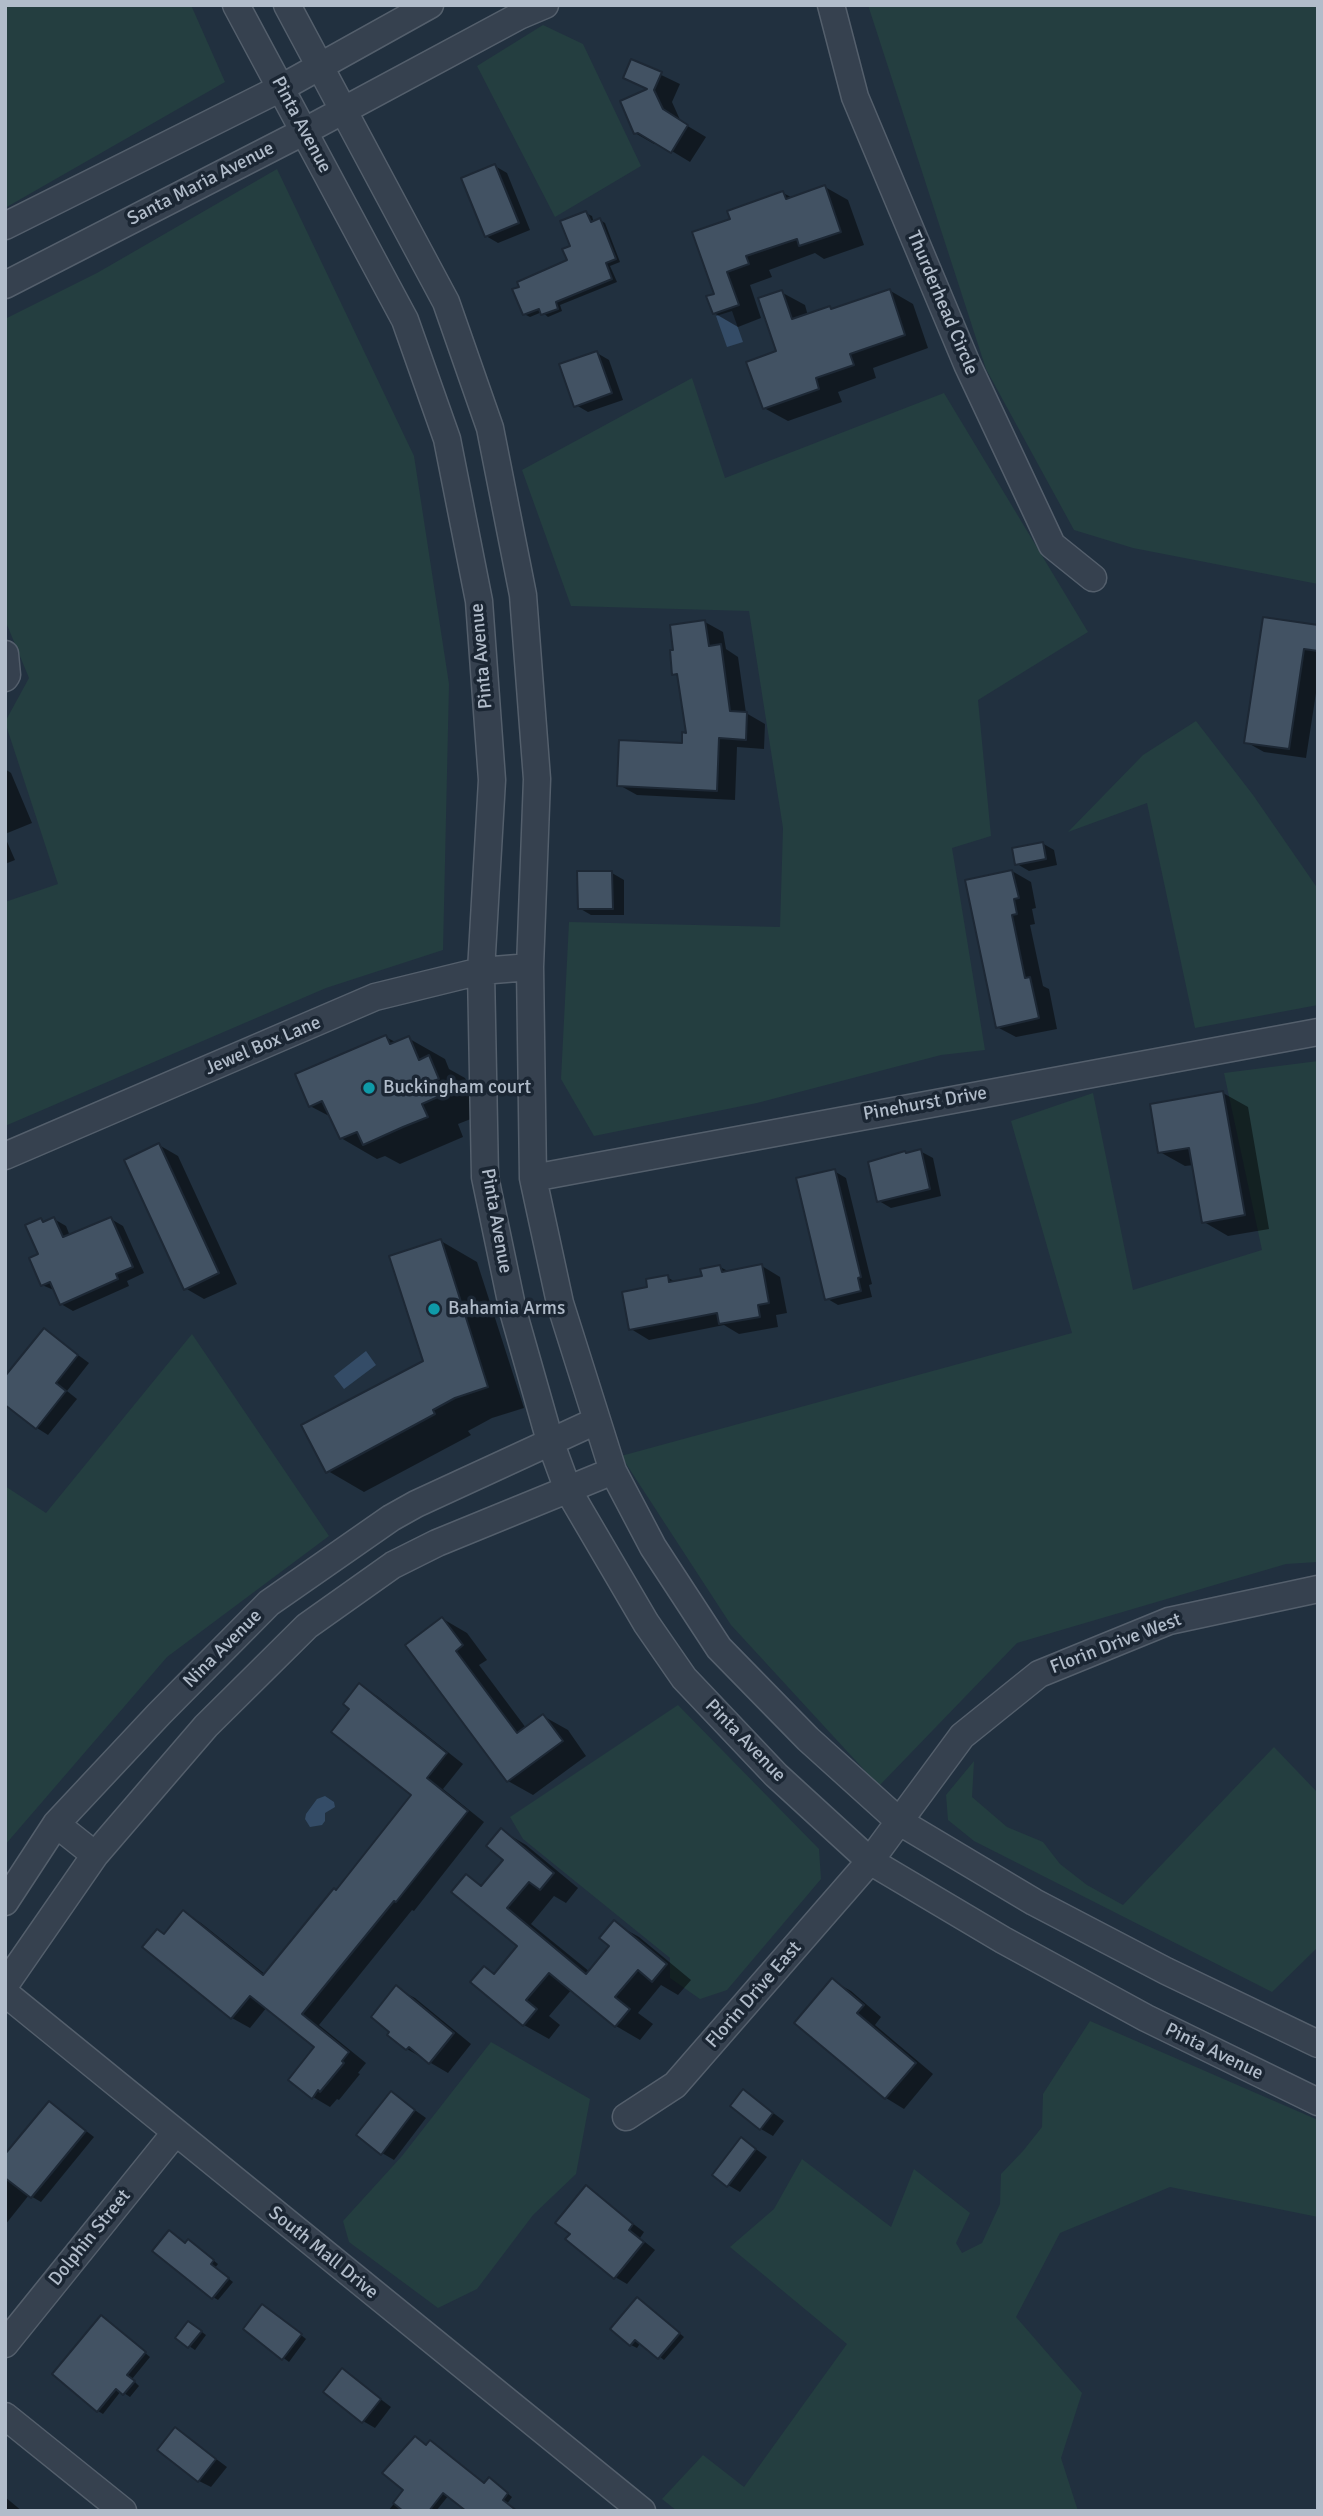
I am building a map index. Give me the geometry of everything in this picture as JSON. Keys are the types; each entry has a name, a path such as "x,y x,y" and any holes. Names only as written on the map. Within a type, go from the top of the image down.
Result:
{"street":[{"name":"Pinta Avenue","path":"236,5 405,320 447,439 479,601 492,780 481,971 485,1177 513,1311 550,1441 568,1490 646,1623 684,1678 776,1774 870,1861 1003,1940 1146,2018 1318,2102"},
{"path":"287,5 446,302 490,428 523,595 537,779 530,967 533,1178 560,1303 613,1471 653,1547 719,1648 808,1739 900,1822 1034,1902 1166,1971 1318,2044"},
{"path":"5,226 281,88 430,5"},
{"name":"Santa Maria Avenue","path":"5,285 305,131 519,16 545,5"},
{"name":"Thurderhead Circle","path":"831,5 855,97 967,364 1052,545 1093,578"},
{"path":"479,601 523,595"},
{"path":"5,654 5,678"},
{"name":"Jewel Box Lane","path":"5,1156 375,997 481,971 530,967"},
{"name":"Pinehurst Drive","path":"533,1178 1318,1032"},
{"name":"Nina Avenue","path":"5,1902 56,1824 159,1714 269,1603 391,1518 416,1504 596,1420"},
{"path":"5,1984 95,1855 206,1726 307,1626 393,1565 437,1543 613,1471"},
{"path":"416,1504 437,1543"},
{"name":"Florin Drive West","path":"870,1861 962,1736 1039,1674 1169,1621 1318,1589"},
{"path":"56,1824 95,1855"},
{"name":"Florin Drive East","path":"626,2117 675,2085 870,1861"},
{"name":"South Mall Drive","path":"5,1993 642,2511"},
{"name":"Dolphin Street","path":"5,2344 175,2133"},
{"path":"5,2416 123,2511"}],"green space":[{"path":"5,5 191,5 225,82 5,208"},
{"path":"868,5 1318,5 1318,584 1133,548 1074,530 986,369"},
{"path":"543,25 583,44 641,166 555,217 477,66"},
{"path":"277,169 414,456 449,684 443,950 326,988 5,1126 5,902 58,884 5,722 29,678 5,620 5,319 97,273"},
{"path":"692,378 725,478 944,393 1088,632 978,700 991,836 952,848 985,1050 941,1055 757,1103 594,1136 561,1079 569,922 780,927 783,828 749,611 571,606 522,470"},
{"path":"1196,721 1253,795 1318,889 1318,1005 1195,1028 1147,803 1068,832 1143,755"},
{"path":"1318,1061 1318,1562 1286,1564 1017,1643 879,1786 731,1625 621,1456 1072,1333 1011,1121 1093,1093 1133,1290 1262,1250 1224,1073"},
{"path":"192,1334 329,1536 167,1657 5,1845 5,1486 46,1513"},
{"path":"678,1705 819,1849 821,1879 727,1990 700,1999 670,1978 670,1958 523,1839 510,1817"},
{"path":"1274,1747 1318,1793 1318,1947 1272,1992 974,1841 948,1820 946,1795 974,1761 972,1797 1007,1827 1043,1842 1060,1864 1087,1885 1123,1905"},
{"path":"1090,2021 1318,2120 1318,2217 1170,2187 1060,2233 1016,2317 1082,2393 1061,2458 1078,2511 677,2511 662,2499 703,2455 744,2487 847,2344 730,2247 774,2209 802,2159 891,2227 914,2169 970,2213 956,2243 962,2253 982,2243 1000,2204 1001,2174 1042,2127 1043,2094"},
{"path":"491,2042 590,2099 576,2174 533,2215 477,2289 438,2308 349,2242 343,2221 402,2156"}],"water":[{"path":"732,311 743,342 727,347 716,316"},
{"path":"366,1351 376,1365 344,1389 334,1376"},
{"path":"325,1796 334,1802 335,1807 325,1813 322,1825 310,1827 305,1819 306,1814 317,1799"}],"building":[{"path":"631,59 662,72 654,90 663,109 688,125 671,153 638,133 634,134 620,101 647,89 623,78"},
{"path":"495,164 519,223 485,237 461,178"},
{"path":"825,185 841,232 799,246 797,239 746,256 749,264 727,272 739,305 713,314 706,296 714,294 692,232 730,219 727,211 783,191 786,199"},
{"path":"586,211 591,222 600,218 616,259 606,263 612,279 556,302 558,309 541,315 539,309 523,315 512,289 519,287 517,282 567,260 562,249 570,246 560,221"},
{"path":"890,289 905,335 850,354 854,365 816,378 819,389 763,409 746,362 776,351 758,298 782,290 792,319"},
{"path":"597,351 612,393 574,407 559,364"},
{"path":"1263,617 1318,625 1318,651 1304,649 1289,749 1244,743"},
{"path":"705,620 709,646 721,644 730,711 747,712 746,740 719,738 717,791 617,786 619,740 682,743 682,732 686,733 677,674 672,675 670,625"},
{"path":"1043,842 1046,859 1015,865 1012,848"},
{"path":"1012,870 1019,898 1014,899 1017,914 1012,915 1025,978 1030,977 1039,1018 996,1028 965,880"},
{"path":"577,871 612,871 613,909 578,909"},
{"name":"Buckingham court","path":"386,1035 390,1044 409,1036 419,1060 429,1055 439,1079 434,1081 440,1096 422,1104 428,1117 363,1145 357,1132 340,1139 322,1101 309,1107 295,1074"},
{"path":"1223,1091 1245,1215 1202,1223 1189,1148 1158,1153 1150,1104"},
{"path":"159,1143 219,1273 184,1290 124,1160"},
{"path":"921,1149 930,1189 877,1202 868,1162"},
{"path":"835,1169 861,1277 858,1278 861,1291 825,1300 796,1178"},
{"path":"54,1217 63,1237 111,1217 133,1267 116,1274 118,1279 60,1305 50,1282 41,1286 29,1258 38,1254 25,1225 41,1218 43,1222"},
{"name":"Bahamia Arms","path":"441,1239 488,1387 455,1398 433,1410 435,1414 326,1473 301,1425 423,1361 389,1256"},
{"path":"762,1264 769,1303 758,1305 760,1317 719,1324 717,1313 629,1330 622,1292 647,1287 646,1279 668,1275 669,1282 702,1276 700,1269 720,1265 722,1272"},
{"path":"44,1328 78,1355 56,1383 66,1391 36,1429 5,1405 5,1376"},
{"path":"442,1617 463,1645 456,1651 517,1733 543,1714 563,1741 507,1782 405,1645"},
{"path":"359,1683 447,1753 427,1778 468,1811 302,2014 349,2052 342,2061 344,2063 312,2099 288,2080 314,2047 250,1996 231,2019 142,1947 157,1929 164,1934 183,1910 263,1975 334,1888 336,1890 411,1795 331,1732 349,1709 343,1704"},
{"path":"501,1828 554,1873 540,1890 529,1882 507,1908 586,1974 609,1946 599,1938 614,1920 667,1964 652,1982 638,1970 615,1997 630,2009 615,2027 549,1973 526,2000 537,2009 523,2026 470,1982 484,1966 494,1974 517,1946 451,1892 466,1874 481,1886 503,1860 486,1846"},
{"path":"832,1978 864,2005 857,2013 916,2063 885,2099 794,2023"},
{"path":"396,1985 454,2033 429,2064 409,2047 406,2050 387,2035 389,2032 371,2017"},
{"path":"743,2089 773,2113 760,2130 730,2106"},
{"path":"391,2091 415,2110 381,2155 356,2135"},
{"path":"49,2101 86,2131 31,2198 5,2178 5,2154"},
{"path":"741,2137 756,2149 727,2187 712,2175"},
{"path":"586,2185 633,2224 629,2230 644,2242 614,2279 565,2239 570,2234 555,2223"},
{"path":"169,2230 185,2243 188,2239 214,2260 211,2264 229,2278 212,2299 152,2251"},
{"path":"637,2297 680,2333 658,2359 635,2340 630,2346 610,2329"},
{"path":"262,2304 302,2334 282,2360 243,2329"},
{"path":"101,2315 146,2352 127,2375 135,2381 123,2395 116,2389 97,2412 52,2374"},
{"path":"188,2321 202,2331 188,2348 175,2338"},
{"path":"342,2368 381,2399 362,2423 323,2392"},
{"path":"175,2427 216,2459 198,2482 157,2450"},
{"path":"415,2436 426,2445 430,2440 484,2483 489,2477 508,2493 503,2500 517,2511 466,2511 443,2493 429,2511 403,2511 393,2503 403,2490 382,2473"}],"place":[{"name":"Buckingham court","path":"369,1088"},
{"name":"Bahamia Arms","path":"434,1309"}]}
